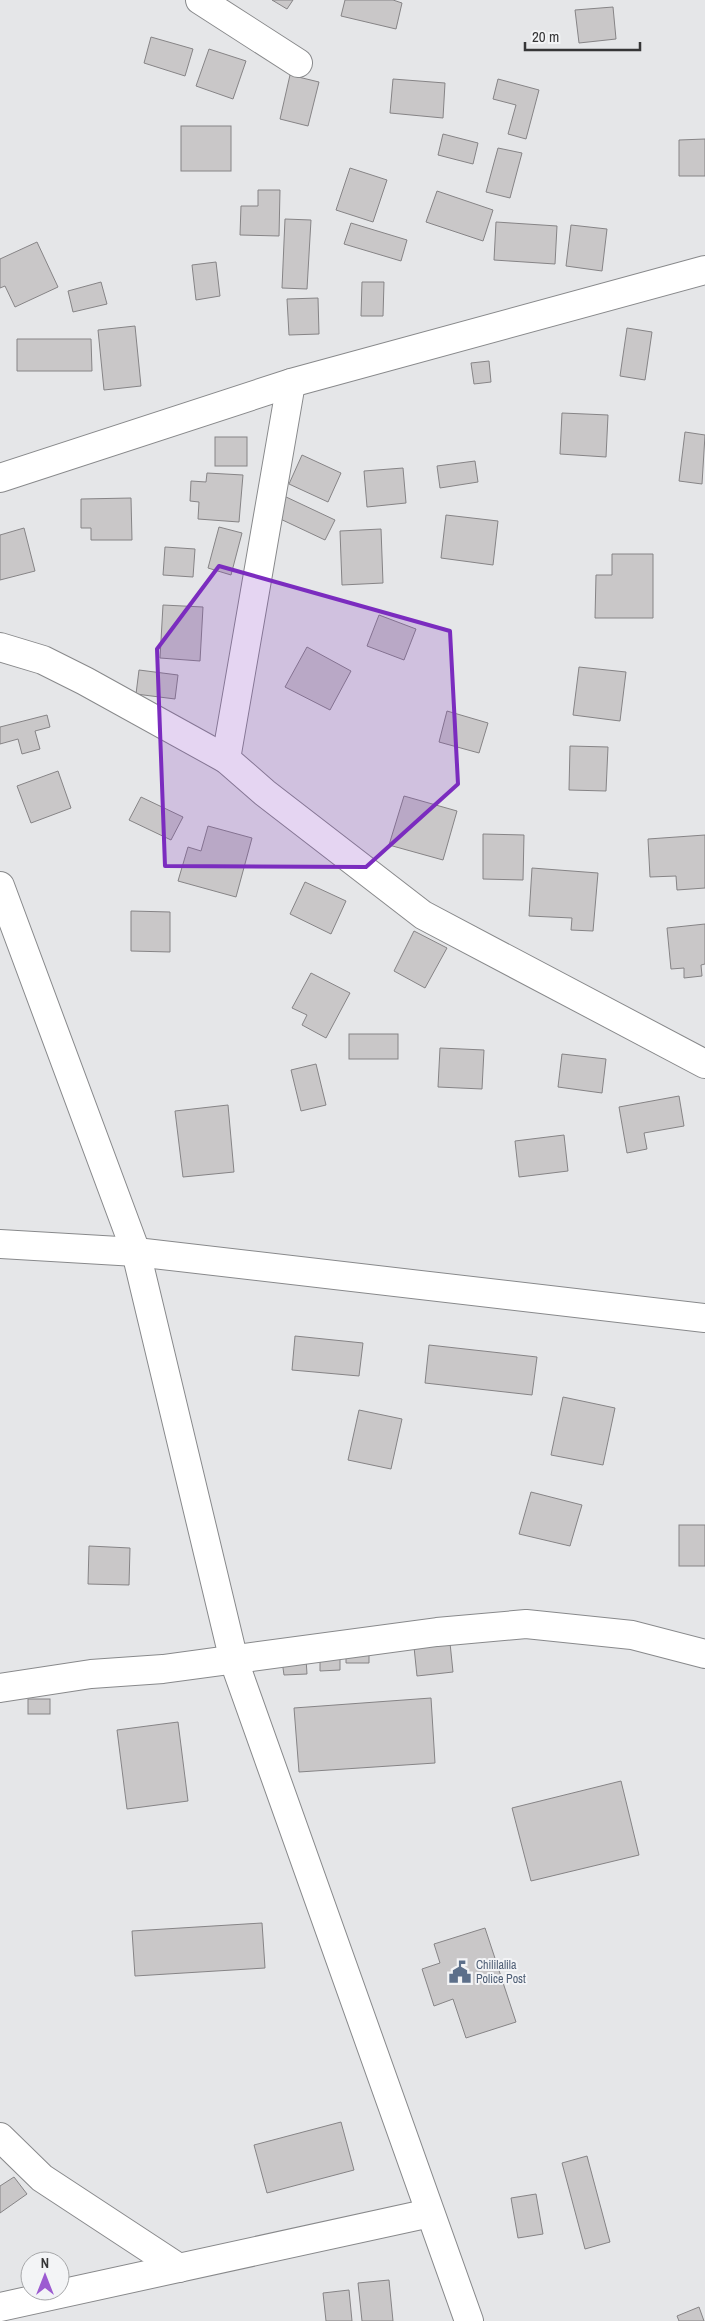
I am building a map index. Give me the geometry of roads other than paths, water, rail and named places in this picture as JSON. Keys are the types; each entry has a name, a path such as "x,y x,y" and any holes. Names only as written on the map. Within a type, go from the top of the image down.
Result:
{"street":[{"path":"200,0 298,64"},
{"path":"0,478 291,383 705,270"},
{"path":"226,759 291,383"},
{"path":"0,647 43,660 85,681 226,759 265,793 423,915 705,1064"},
{"path":"0,886 136,1252 234,1661 469,2321"},
{"path":"0,1244 136,1252 705,1318"},
{"path":"0,1688 91,1674 163,1669 234,1661 437,1632 526,1624 632,1635 705,1654"},
{"path":"0,2137 42,2178 179,2268"},
{"path":"0,2307 36,2297 430,2213"}],"place":[{"name":"Chililalila Police Post","path":"460,1972"}]}
